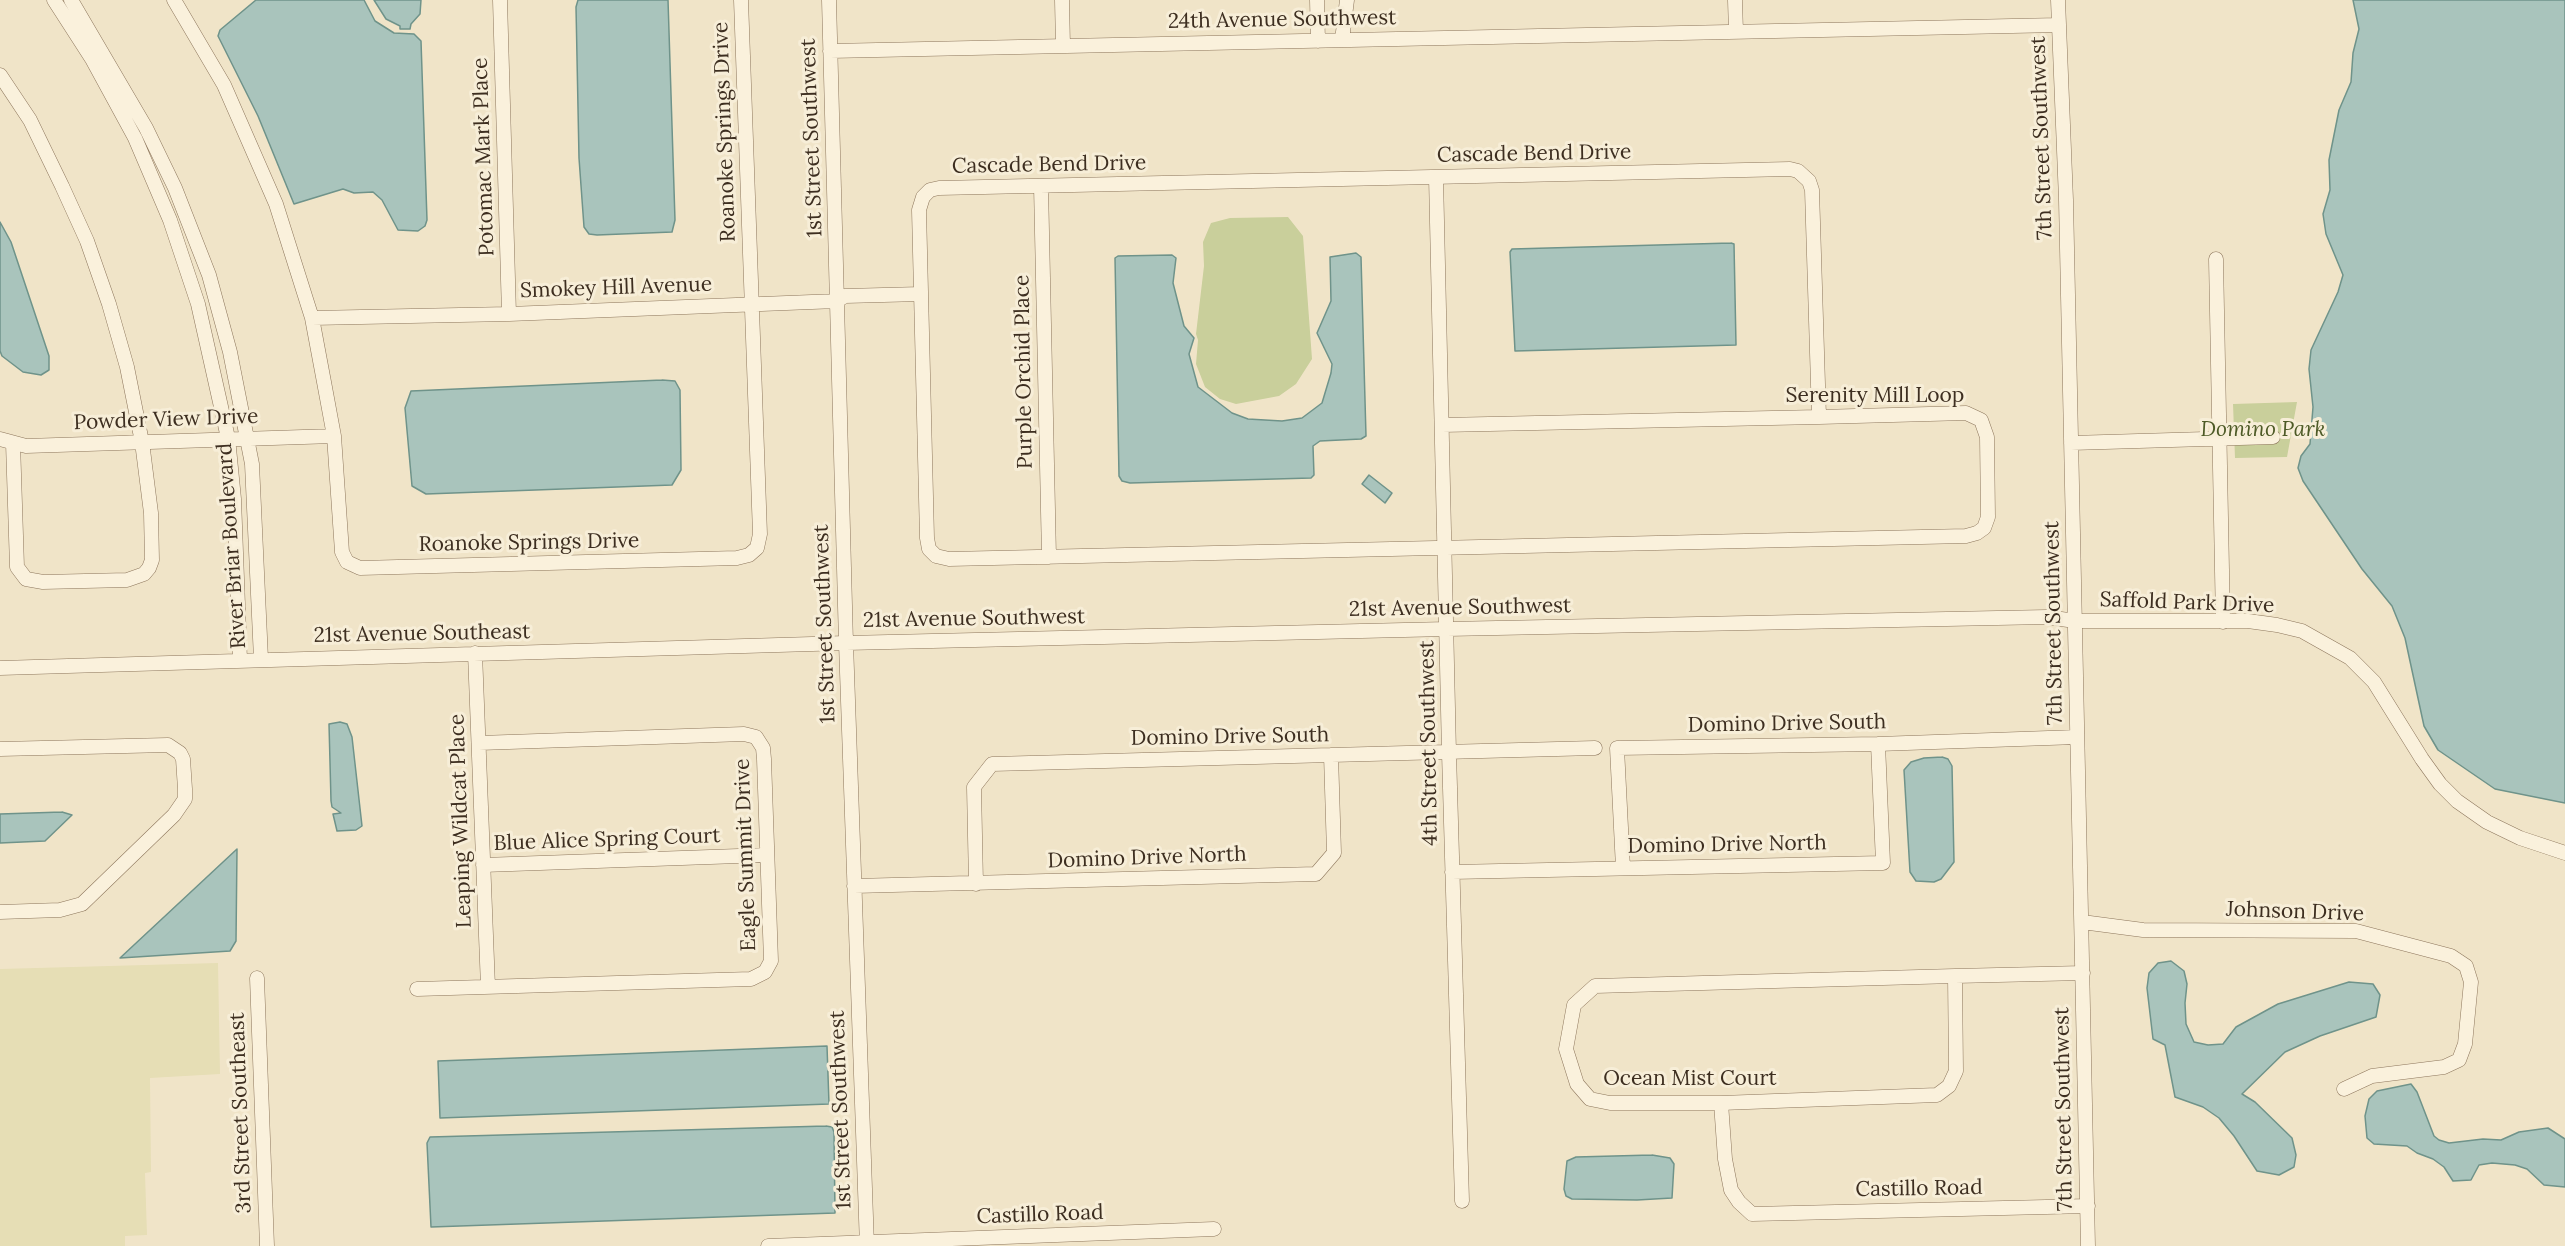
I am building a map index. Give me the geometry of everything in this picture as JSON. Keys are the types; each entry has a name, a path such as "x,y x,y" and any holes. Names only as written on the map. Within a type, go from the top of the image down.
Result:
{"street":[{"name":"Roanoke Springs Drive","path":"174,0 224,85 276,204 312,318 334,436 342,552 347,562 360,568 737,558 750,555 757,548 760,534 741,0"},
{"name":"Potomac Mark Place","path":"500,0 509,314"},
{"name":"1st Street Southwest","path":"829,0 846,643 867,1244"},
{"path":"1062,0 1063,46"},
{"path":"1317,0 1318,40"},
{"path":"1342,40 1347,0"},
{"path":"1735,0 1736,32"},
{"name":"7th Street Southwest","path":"2058,0 2066,200 2088,1246"},
{"name":"River Briar Boulevard","path":"66,2 146,128 198,242 230,352 247,438 255,497 261,659"},
{"name":"River Briar Boulevard","path":"66,2 92,59 135,138 170,220 198,304 228,438 234,498 240,660"},
{"name":"24th Avenue Southwest","path":"830,51 2059,24"},
{"path":"0,75 30,120 87,242 109,304 127,367 142,441 151,513 152,560 144,574 127,580 44,582 26,579 18,571 13,474 7,441"},
{"name":"Cascade Bend Drive","path":"1445,547 949,559 936,556 929,549 927,538 919,210 923,197 930,190 939,188 1790,169 1805,175 1812,190 1819,417"},
{"name":"4th Street Southwest","path":"1436,177 1462,1201"},
{"name":"Purple Orchid Place","path":"1041,186 1049,557"},
{"path":"2216,259 2223,622"},
{"name":"Smokey Hill Avenue","path":"312,318 509,314 837,301 845,296 921,294"},
{"name":"Serenity Mill Loop","path":"1442,425 1966,413 1981,420 1987,437 1988,517 1984,528 1966,536 1445,547"},
{"name":"Powder View Drive","path":"7,441 26,446 334,436"},
{"path":"2071,443 2273,437"},
{"name":"21st Avenue Southwest","path":"846,643 1447,628 2047,617 2075,621"},
{"name":"Saffold Park Drive","path":"2075,621 2223,622 2277,625 2302,631 2350,658 2374,682 2422,759 2440,784 2457,801 2487,822 2520,838 2565,853"},
{"name":"21st Avenue Southeast","path":"0,668 846,643"},
{"name":"Leaping Wildcat Place","path":"476,653 488,987"},
{"name":"Eagle Summit Drive","path":"417,989 751,979 765,972 771,961 764,759 763,748 756,737 744,734 479,743"},
{"name":"Domino Drive South","path":"1623,868 1617,748 1878,744 2077,737"},
{"name":"Domino Drive North","path":"1452,872 1883,863 1878,744"},
{"path":"0,749 168,745 180,753 183,759 185,799 174,815 82,904 60,910 0,912"},
{"name":"Domino Drive South","path":"976,884 974,787 992,764 1595,748"},
{"name":"Domino Drive North","path":"855,886 1316,874 1334,853 1331,755"},
{"name":"Blue Alice Spring Court","path":"483,865 767,855"},
{"name":"Johnson Drive","path":"2082,922 2143,930 2356,931 2451,956 2466,966 2471,982 2465,1044 2459,1060 2444,1067 2372,1076 2344,1089"},
{"name":"Ocean Mist Court","path":"1955,976 1956,1071 1949,1086 1936,1095 1721,1103 1610,1103 1590,1099 1577,1084 1566,1049 1574,1005 1595,986 1955,976 2083,973"},
{"name":"3rd Street Southeast","path":"257,978 267,1246"},
{"name":"Castillo Road","path":"1721,1103 1725,1159 1731,1190 1739,1202 1752,1214 2088,1206"},
{"name":"Castillo Road","path":"768,1246 1214,1229"}],"shaded area":[{"path":"218,963 220,1074 150,1078 151,1172 145,1173 147,1235 125,1236 125,1246 0,1246 0,969"}],"green space":[{"path":"1288,217 1303,236 1312,359 1296,384 1279,396 1236,404 1220,399 1205,387 1196,364 1198,340 1196,334 1204,266 1203,242 1211,223 1230,218"},
{"name":"Domino Park","path":"2297,402 2287,457 2235,458 2233,404"}],"water":[{"path":"256,0 364,0 375,21 394,33 414,34 421,41 427,220 425,226 418,231 398,230 382,200 373,192 354,193 343,189 294,204 258,116 218,36 220,30"},
{"path":"374,0 421,0 420,14 411,24 410,29 400,29 400,26 386,19"},
{"path":"578,0 668,0 675,220 672,232 597,235 589,234 584,227 579,158 576,7"},
{"path":"2353,0 2565,0 2565,803 2495,789 2438,750 2424,726 2405,638 2392,606 2362,569 2303,481 2298,468 2301,456 2310,444 2313,407 2309,369 2311,350 2338,292 2343,275 2326,234 2323,214 2330,190 2329,160 2339,110 2351,82 2353,53 2359,29"},
{"path":"0,222 11,242 49,356 49,370 41,375 23,372 2,356 0,351"},
{"path":"1734,244 1736,345 1515,351 1510,252 1512,249"},
{"path":"1356,253 1361,257 1366,436 1361,439 1320,441 1313,446 1314,475 1311,478 1130,483 1122,481 1119,476 1115,258 1118,256 1172,255 1176,258 1173,283 1184,326 1194,338 1189,354 1198,387 1232,413 1248,419 1282,421 1302,418 1322,403 1332,364 1317,333 1331,301 1330,257"},
{"path":"675,381 680,390 681,470 672,485 426,494 412,486 405,408 411,391"},
{"path":"1369,475 1392,493 1385,503 1362,484"},
{"path":"340,722 347,724 352,737 362,826 356,830 337,831 333,814 341,813 332,807 331,801 329,724"},
{"path":"1924,758 1948,759 1952,766 1954,862 1941,879 1934,882 1916,881 1910,872 1904,770 1911,762"},
{"path":"62,812 72,815 45,841 0,843 0,814"},
{"path":"237,849 236,941 230,951 120,958"},
{"path":"2171,961 2184,971 2187,984 2186,1024 2194,1042 2208,1045 2223,1044 2236,1027 2278,1004 2349,982 2373,984 2380,995 2376,1017 2320,1036 2285,1052 2242,1094 2255,1102 2292,1138 2296,1155 2294,1167 2279,1175 2257,1171 2219,1118 2203,1107 2175,1097 2165,1045 2153,1039 2147,988 2149,973 2158,963"},
{"path":"827,1046 829,1104 440,1118 438,1061"},
{"path":"2411,1084 2417,1092 2434,1136 2439,1140 2449,1143 2483,1139 2501,1140 2519,1132 2548,1128 2565,1139 2565,1187 2544,1185 2527,1169 2515,1165 2492,1163 2479,1165 2471,1180 2453,1181 2444,1167 2407,1146 2374,1144 2367,1138 2365,1116 2369,1099 2377,1091"},
{"path":"832,1127 834,1132 835,1213 431,1227 427,1143 430,1137"},
{"path":"1652,1155 1670,1158 1674,1164 1672,1198 1572,1199 1566,1196 1564,1189 1567,1161 1576,1157"}]}
